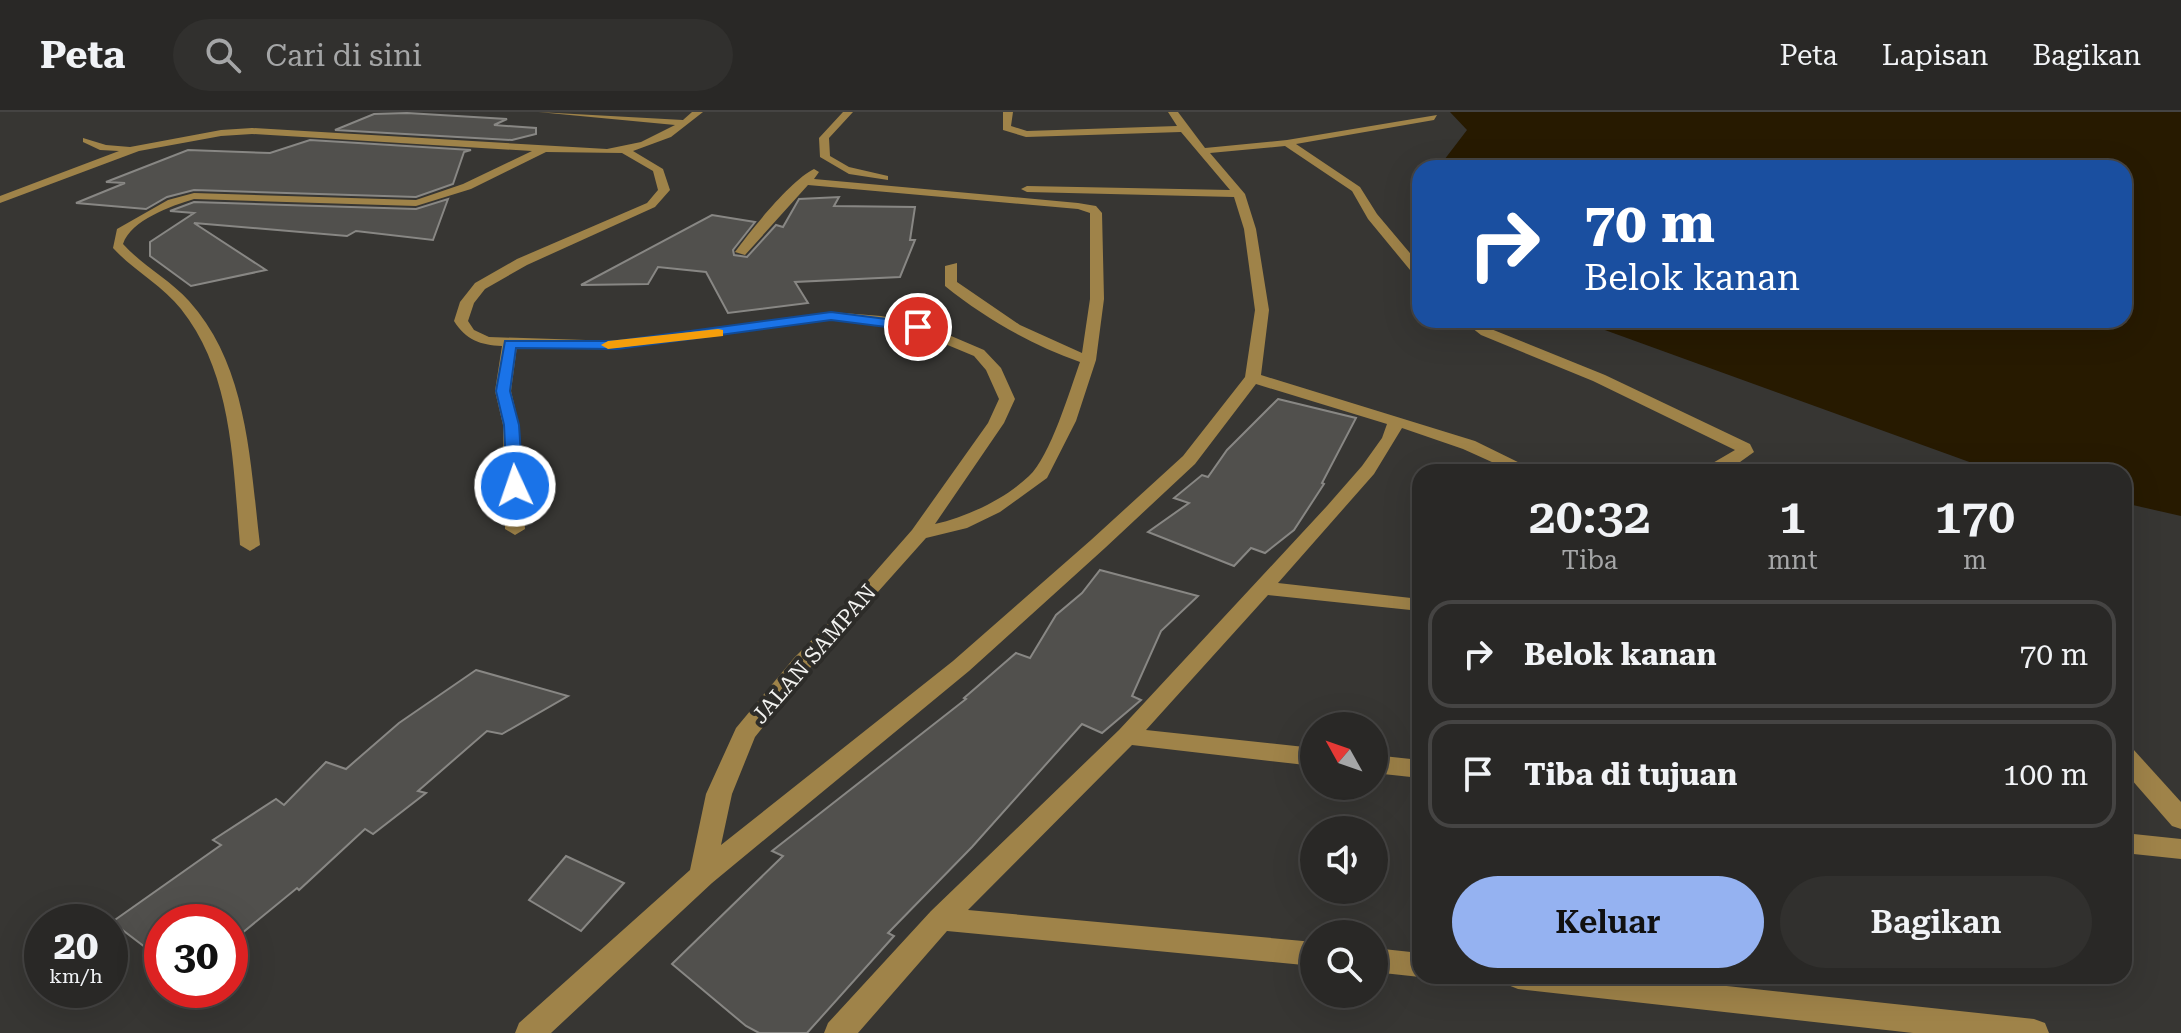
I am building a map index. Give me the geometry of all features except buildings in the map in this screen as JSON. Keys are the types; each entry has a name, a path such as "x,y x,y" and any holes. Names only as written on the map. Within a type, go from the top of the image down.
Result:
{"street":[{"path":"543,112 686,123"},
{"path":"0,200 137,148 178,139 252,131 624,150 642,147 686,123 698,112"},
{"path":"848,112 824,138 823,150 832,163 853,171 911,183 1239,194"},
{"path":"530,1033 702,875 961,666 1098,544 1189,460 1253,378 1262,310 1250,229 1239,194 1179,121 1026,134 1006,128 1008,112"},
{"path":"1202,151 1287,143 1434,117"},
{"path":"87,140 104,148 137,148"},
{"path":"1287,143 1356,189 1372,216 1412,264"},
{"path":"250,545 230,394 208,337 184,304 131,261 117,245 121,232 155,209 194,196 416,203 473,182 547,147"},
{"path":"515,529 513,438 503,391 510,344 487,341 469,333 461,321 467,302 480,286 522,262 651,205 664,190 658,169 624,150"},
{"path":"741,252 804,181 832,163"},
{"path":"804,181 1092,208 1096,213 1099,240 1097,299 1088,360 1068,421 1038,478 993,508 960,524 919,534"},
{"path":"952,266 950,283 998,319 1028,336 1088,360"},
{"name":"JALAN SAMPAN","path":"510,344 617,345 831,316 918,327 954,341 979,353 993,368 1007,399 996,423 919,534 802,663 744,734 719,794 702,875"},
{"path":"1480,328 1599,378 1744,448 1745,452 1724,464"},
{"path":"1253,378 1469,445 1511,464"},
{"path":"839,1033 941,919 1127,736 1263,588 1368,470 1390,438 1396,421"},
{"path":"1263,588 1412,604"},
{"path":"1127,736 1300,755"},
{"path":"2132,764 2181,819"},
{"path":"1388,766 1412,768"},
{"path":"2132,844 2181,849"},
{"path":"941,919 1300,953"},
{"path":"1388,962 1412,964"},
{"path":"1590,984 2034,1033"}],"shaded area":[{"path":"1450,112 2181,112 2181,516 2132,505 2132,464 1975,464 1599,328 2132,328 2132,160 1444,160 1467,130"}],"slow traffic":[{"path":"608,345 718,333"}],"route":[{"path":"515,486 511,425 503,391 510,344 617,345 831,316 918,327"}]}
